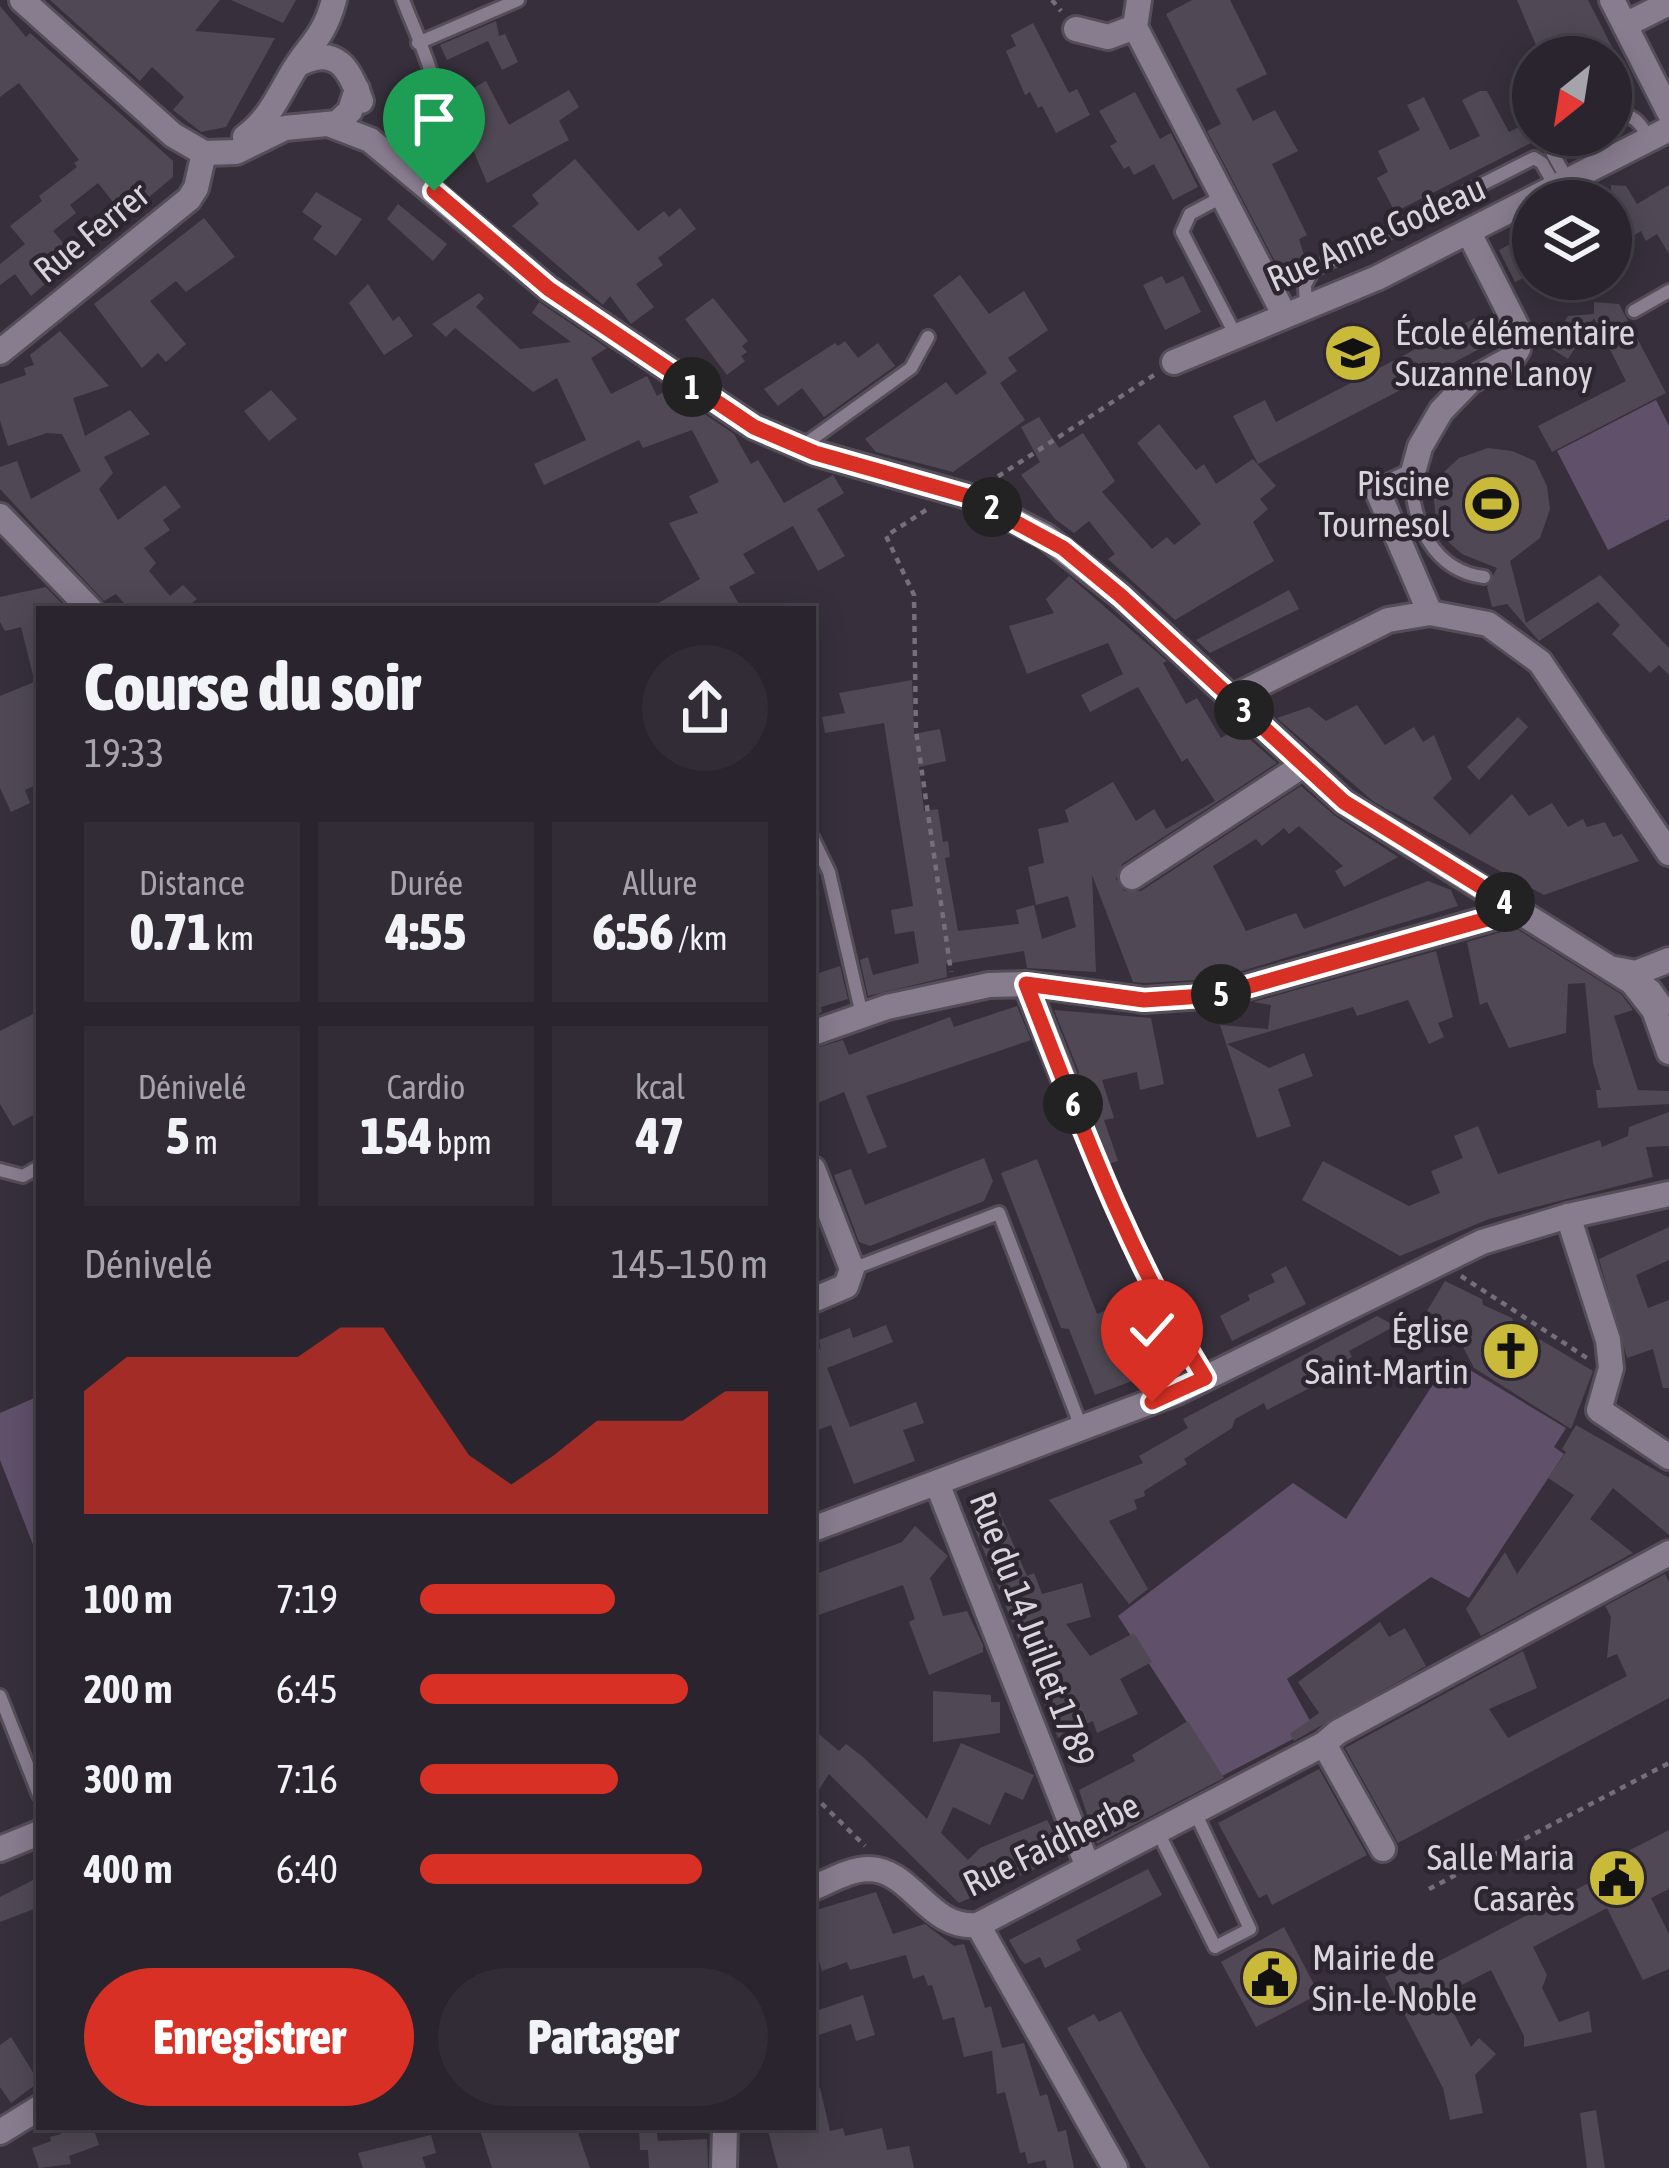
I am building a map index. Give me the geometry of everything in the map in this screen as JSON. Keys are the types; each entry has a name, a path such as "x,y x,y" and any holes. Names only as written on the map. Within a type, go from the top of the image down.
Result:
{"street":[{"path":"22,0 172,135 205,153 236,152 285,128 322,125 358,131 411,170 549,289 738,418 800,448 956,492 1063,548 1301,766 1388,832 1625,970 1650,1002 1669,1052"},
{"path":"205,153 232,146 256,129 324,32 336,0"},
{"path":"336,0 340,49 366,113 411,170"},
{"path":"1138,0 1136,27 1223,197 1295,310"},
{"path":"1612,0 1669,112"},
{"path":"1625,25 1669,3"},
{"path":"1076,28 1100,38 1136,27"},
{"path":"322,125 292,111 286,92 295,71 321,56 351,78"},
{"path":"322,125 350,111 351,78"},
{"name":"Rue Anne Godeau","path":"1570,180 1659,134"},
{"name":"Rue Ferrer","path":"0,352 189,199 205,153"},
{"name":"Rue Anne Godeau","path":"1174,362 1512,210"},
{"path":"1430,614 1378,492 1412,476 1420,447 1441,411 1470,381 1512,358 1520,341 1469,233"},
{"path":"0,517 87,606"},
{"path":"1232,698 1374,625 1430,614 1488,624 1530,651 1662,832 1669,853"},
{"path":"1132,877 1301,766"},
{"path":"816,1032 954,991 1026,984 1144,1000 1218,995 1519,910"},
{"path":"1625,970 1669,960"},
{"path":"1026,984 1063,1077"},
{"path":"816,1177 852,1269 846,1286 816,1299"},
{"path":"816,1528 1205,1378 1449,1256 1568,1216 1669,1194"},
{"path":"1568,1216 1608,1340 1611,1368 1599,1410 1669,1457"},
{"name":"Rue du 14 Juillet 1789","path":"937,1483 1088,1867"},
{"name":"Rue Faidherbe","path":"816,1887 857,1870 878,1870 893,1876 940,1918 963,1927 978,1925 1324,1744 1338,1732 1669,1553"},
{"path":"1324,1744 1383,1849"},
{"path":"0,1849 36,1834"},
{"path":"978,1925 1115,2168"},
{"path":"0,2132 36,2110"},
{"path":"724,2168 725,2130"}],"lane":[{"path":"391,148 417,150 438,138 442,129 438,100 403,0"},
{"path":"418,43 518,0"},
{"path":"1632,116 1659,134"},
{"path":"1295,310 1313,270 1534,158 1558,180"},
{"path":"1223,197 1190,214 1183,232 1235,334"},
{"path":"1634,311 1669,291"},
{"path":"800,448 911,368 928,337"},
{"path":"1412,476 1414,514 1432,546 1452,566 1484,577"},
{"path":"1232,698 1375,814 1654,987 1669,1007"},
{"path":"816,845 829,872 862,1015"},
{"path":"0,1170 23,1176 36,1169"},
{"path":"852,1269 998,1213 1081,1428"},
{"path":"1157,1302 1205,1378"},
{"path":"0,1696 36,1787"},
{"path":"1157,1831 1215,1947 1250,1928 1195,1812"}],"path":[{"path":"954,991 916,731 914,595 886,536 1174,362"},
{"path":"1063,1077 1157,1302"},
{"path":"1449,1256 1472,1286 1598,1365 1611,1368"},
{"path":"1429,1889 1669,1763"},
{"path":"816,1799 865,1846"}],"shaded area":[{"path":"1656,400 1669,426 1669,519 1608,550 1557,451"},
{"path":"1450,1358 1566,1428 1554,1447 1564,1454 1469,1598 1431,1577 1287,1679 1314,1728 1222,1776 1118,1616 1293,1483 1346,1519"},
{"path":"36,1397 36,1552 0,1460 0,1413"}],"building":[{"path":"50,0 220,0 195,31 275,38 226,127 201,132 173,110 184,97 152,67 140,81"},
{"path":"231,0 296,0 283,23"},
{"path":"1192,0 1230,0 1267,74 1236,89 1253,121 1275,110 1298,151 1272,164 1307,235 1299,239 1305,258 1280,271 1207,131 1221,124 1166,14"},
{"path":"1517,0 1588,0 1606,36 1532,36"},
{"path":"0,6 26,37 30,33 173,161 173,177 125,217 98,183 70,205 76,213 53,231 76,258 31,296 15,274 0,285 0,264 25,244 10,226 42,201 39,196 77,167 74,163 79,160 19,83 0,97"},
{"path":"496,21 499,36 505,34 518,62 502,70 488,41 447,60 440,45"},
{"path":"1033,23 1069,93 1077,89 1090,115 1056,133 1042,106 1038,108 1030,92 1025,95 1006,51 1016,46 1011,35"},
{"path":"486,81 509,125 569,90 579,107 559,121 569,140 487,183 468,138 481,131 461,95"},
{"path":"1487,91 1512,130 1512,153 1395,212 1377,178 1388,172 1378,151 1420,130 1407,105 1424,97 1450,150 1480,136 1462,100"},
{"path":"1135,92 1160,139 1171,133 1198,187 1173,200 1154,164 1134,175 1129,166 1124,169 1110,146 1117,142 1099,111"},
{"path":"575,159 638,231 664,211 669,217 680,208 696,229 658,258 663,265 636,284 654,307 631,324 610,296 603,305 512,226 539,204 532,195"},
{"path":"1669,185 1669,254 1657,234 1646,241 1641,231 1632,237 1632,196 1637,204"},
{"path":"316,192 362,219 336,256 313,239 322,226 302,212"},
{"path":"398,204 447,244 433,261 387,219"},
{"path":"204,218 235,257 186,292 176,281 150,301 186,344 166,362 158,353 142,368 94,304"},
{"path":"1512,243 1512,276 1499,250"},
{"path":"960,275 989,314 1024,291 1048,330 1008,358 1017,371 1000,383 1025,420 953,472 876,452 865,439 946,382 956,395 987,373 933,295"},
{"path":"1162,276 1166,284 1183,276 1201,312 1165,330 1143,285"},
{"path":"368,284 393,321 399,316 413,336 384,355 349,303"},
{"path":"479,293 484,298 476,307 520,349 571,342 532,313 539,302 607,348 591,358 611,394 647,376 657,396 668,389 734,434 751,464 758,460 784,503 833,475 844,493 817,509 845,556 818,571 793,526 743,554 755,573 729,587 740,606 653,606 700,579 669,523 698,513 689,496 719,482 692,430 643,448 639,440 544,485 534,464 586,440 557,378 533,392 455,328 446,337 432,324"},
{"path":"713,298 748,341 742,346 747,352 741,356 745,361 727,375 685,319"},
{"path":"1594,302 1619,304 1666,393 1552,452 1538,426 1626,381 1594,318 1568,359 1549,347 1568,316 1594,314"},
{"path":"1481,315 1495,341 1258,464 1233,416 1265,400 1276,422"},
{"path":"60,331 109,386 73,398 85,436 130,410 150,434 104,457 113,473 99,489 118,520 165,485 181,507 163,520 170,530 144,548 156,563 149,571 170,596 183,585 197,599 189,606 126,606 116,594 104,601 0,489 0,467 17,461 31,499 81,471 62,434 47,433 8,446 0,421 0,384 26,375 24,368 34,365 30,355"},
{"path":"845,341 858,358 878,343 895,366 824,417 802,388 778,406 764,389 835,343"},
{"path":"271,390 297,419 269,441 244,411"},
{"path":"1039,417 1059,448 1083,433 1115,481 1102,492 1152,549 1167,537 1174,545 1201,524 1137,443 1159,424 1196,470 1204,464 1216,484 1253,459 1276,486 1260,499 1268,509 1253,522 1274,561 1175,620 1108,559 1115,554 1089,521 1074,533 1055,519 1021,475 1040,462 1021,427"},
{"name":"Piscine Tournesol","path":"1488,448 1535,461 1547,486 1550,509 1540,538 1510,561 1526,623 1600,575 1669,648 1669,675 1659,665 1650,673 1612,634 1620,625 1598,602 1539,641 1507,604 1492,607 1487,587 1497,568 1462,554 1445,539 1436,521 1434,500 1445,471 1459,458"},
{"path":"1069,576 1167,661 1163,663 1186,704 1197,698 1221,738 1237,728 1277,763 1122,864 1116,879 1124,891 1141,891 1301,786 1335,816 1398,857 1344,887 1335,871 1343,866 1299,826 1289,834 1284,828 1262,846 1256,839 1213,866 1246,931 1296,913 1304,929 1428,881 1451,890 1458,906 1215,979 1133,982 1092,875 1096,972 1027,968 1024,951 946,964 947,977 868,996 860,960 868,957 873,975 919,963 914,931 895,934 891,910 913,906 884,723 825,733 822,717 845,713 839,693 912,680 914,734 940,729 946,761 919,767 924,811 938,809 943,842 948,841 950,857 945,858 958,931 1019,924 1016,910 1034,905 1042,939 1076,927 1068,896 1036,905 1028,867 1044,863 1038,829 1069,822 1065,810 1113,782 1136,821 1154,809 1166,829 1215,801 1187,758 1182,762 1138,687 1090,712 1081,695 1123,674 1108,643 1027,674 1009,626 1054,613 1046,599"},
{"path":"46,587 64,606 36,606 36,674 21,627 5,631 0,622 0,597"},
{"path":"1289,590 1299,609 1210,653 1196,640"},
{"path":"36,681 36,784 25,790 30,803 11,812 0,788 0,696"},
{"path":"1357,705 1385,745 1414,727 1423,742 1434,735 1452,779 1433,798 1470,835 1512,794 1529,816 1552,803 1568,827 1583,819 1587,827 1605,822 1613,837 1622,834 1639,861 1544,895 1374,802 1277,718 1309,707 1326,721"},
{"path":"1518,717 1528,727 1479,780 1467,767"},
{"path":"1515,928 1621,994 1633,1010 1614,1016 1638,1090 1669,1091 1669,1104 1598,1108 1596,1090 1601,1090 1593,1063 1585,983 1568,984 1566,1033 1509,1048 1487,1002 1480,1005 1467,942"},
{"path":"1436,951 1453,1017 1438,1023 1444,1037 1429,1044 1408,1000 1357,1016 1353,1007 1227,1044 1269,1068 1304,1053 1313,1076 1278,1089 1291,1126 1257,1138 1220,1025 1268,1029 1271,1005 1253,1002"},
{"path":"840,966 848,999 821,1007 816,1015 816,974"},
{"path":"1017,1006 1031,1040 866,1096 887,1147 868,1154 844,1092 816,1104 816,1048 843,1040 849,1055 950,1017 954,1027"},
{"path":"1054,1010 1151,1018 1164,1084 1140,1090 1137,1072 1102,1080 1114,1118 1104,1120 1118,1161 1105,1165 1072,1091 1079,1072"},
{"path":"36,1013 36,1114 13,1126 0,1104 0,1031"},
{"path":"1669,1112 1669,1146 1646,1147 1653,1177 1489,1219 1400,1256 1302,1200 1323,1161 1409,1206 1440,1193 1431,1171 1463,1158 1454,1136 1478,1126 1498,1174 1600,1140 1602,1147 1628,1136 1629,1127"},
{"path":"984,1158 993,1181 984,1201 870,1246 859,1242 834,1175 851,1169 865,1205"},
{"path":"1037,1159 1097,1314 1138,1297 1155,1339 1166,1336 1182,1362 1095,1395 1069,1329 1061,1328 1001,1173"},
{"path":"1669,1227 1669,1260 1636,1275 1648,1308 1669,1300 1669,1388 1663,1388 1653,1349 1627,1358 1599,1259"},
{"path":"1286,1266 1306,1304 1232,1341 1220,1316 1275,1282 1271,1274"},
{"name":"Église Saint-Martin","path":"1445,1281 1482,1299 1483,1305 1512,1318 1514,1324 1593,1371 1571,1429 1474,1368 1462,1345 1427,1311"},
{"path":"1377,1316 1395,1326 1349,1351 1352,1357 1331,1368 1335,1375 1267,1410 1264,1403 1235,1419 1232,1428 1134,1500 1137,1509 1109,1521 1148,1589 1129,1604 1049,1500 1143,1463 1139,1456 1188,1428 1183,1419"},
{"path":"886,1325 893,1342 827,1368 850,1427 916,1402 924,1423 903,1430 915,1461 854,1484 831,1425 816,1431 816,1340 821,1351 819,1340 850,1328 853,1338"},
{"path":"1576,1425 1669,1478 1669,1535 1613,1488 1590,1519 1633,1553 1481,1636 1466,1609 1505,1552 1517,1574 1574,1495 1548,1478 1566,1452 1562,1449"},
{"path":"999,1511 1027,1576 1034,1573 1042,1594 1082,1583 1091,1617 1066,1624 1090,1656 1134,1633 1152,1662 1120,1679 1138,1714 1097,1733 1093,1721 1058,1738 972,1521"},
{"path":"915,1526 948,1556 930,1578 943,1616 967,1611 983,1652 929,1675 909,1622 915,1619 903,1585 816,1616 816,1574 902,1542"},
{"path":"1665,1574 1669,1582 1669,1698 1398,1843 1345,1748 1523,1651 1537,1688 1489,1709 1508,1738 1627,1676 1617,1654 1607,1658 1611,1617 1605,1606"},
{"path":"1380,1622 1389,1637 1405,1628 1426,1666 1294,1741 1290,1734 1319,1713 1298,1682"},
{"path":"933,1691 991,1695 991,1702 1000,1702 1000,1733 933,1742"},
{"path":"1188,1721 1224,1778 1097,1844 1079,1790 1135,1761 1132,1755"},
{"path":"816,1732 839,1751 846,1744 862,1756 927,1819 961,1743 1034,1775 1023,1800 1005,1792 990,1825 953,1807 941,1833 968,1860 980,1848 1047,1820 1066,1855 959,1903 829,1774 816,1794"},
{"path":"1319,1769 1367,1855 1272,1905 1267,1894 1259,1898 1218,1823"},
{"path":"1669,1830 1669,1889 1651,1898 1669,1934 1669,1969 1643,1980 1607,1908 1533,1947 1547,1975 1542,1988 1559,2022 1589,2011 1592,2032 1524,2047 1524,2036 1491,1970 1444,1994 1471,2047 1479,2038 1496,2054 1475,2075 1483,2113 1450,2120 1443,2088 1385,1977 1413,1963 1418,1972 1602,1876 1597,1867"},
{"path":"1148,1869 1162,1895 1076,1940 1081,1950 1045,1968 1040,1957 1025,1964 1020,1959 1009,1940"},
{"path":"36,1879 36,1908 0,1922 0,1897"},
{"path":"876,1892 893,1934 925,1924 954,1946 964,1944 985,2008 991,2006 1002,2048 1024,2043 1040,2096 1047,2094 1058,2132 1066,2130 1074,2168 1047,2168 1045,2160 1028,2164 1025,2152 1020,2153 1005,2092 997,2094 992,2051 996,2050 964,2057 954,2017 943,2020 932,1985 928,1986 924,1975 913,1979 906,1955 850,1970 847,1962 822,1971 816,1951 816,1910"},
{"name":"Mairie de Sin-le-Noble","path":"1284,1927 1319,1994 1256,2027 1221,1962"},
{"path":"863,1995 875,2035 856,2041 851,2024 816,2036 816,2011"},
{"path":"1121,2011 1210,2168 1146,2168 1067,2028 1094,2014 1099,2022"},
{"path":"11,2037 36,2077 36,2084 11,2103 0,2087 0,2045"},
{"path":"820,2088 830,2131 843,2128 845,2136 882,2128 887,2150 909,2146 914,2168 778,2168 768,2131 816,2130 816,2089"},
{"path":"1596,2110 1605,2168 1587,2168 1580,2113"},
{"path":"60,2130 94,2130 99,2145 69,2156 71,2164 39,2168 32,2148 61,2134"},
{"path":"480,2130 577,2130 590,2168 492,2168"},
{"path":"639,2130 656,2130 658,2141 707,2139 708,2168 649,2168 648,2150 640,2150"},
{"path":"431,2135 436,2153 422,2157 426,2168 363,2168 358,2153"}],"place":[{"name":"École élémentaire Suzanne Lanoy","path":"1353,353"},
{"name":"Piscine Tournesol","path":"1492,504"},
{"name":"Église Saint-Martin","path":"1511,1351"},
{"name":"Salle Maria Casarès","path":"1617,1878"},
{"name":"Mairie de Sin-le-Noble","path":"1270,1978"}],"route":[{"path":"434,191 549,289 754,427 815,453 967,496 1063,548 1344,802 1519,910 1218,995 1144,1000 1026,984 1106,1189 1157,1302 1205,1378 1152,1402"}]}
